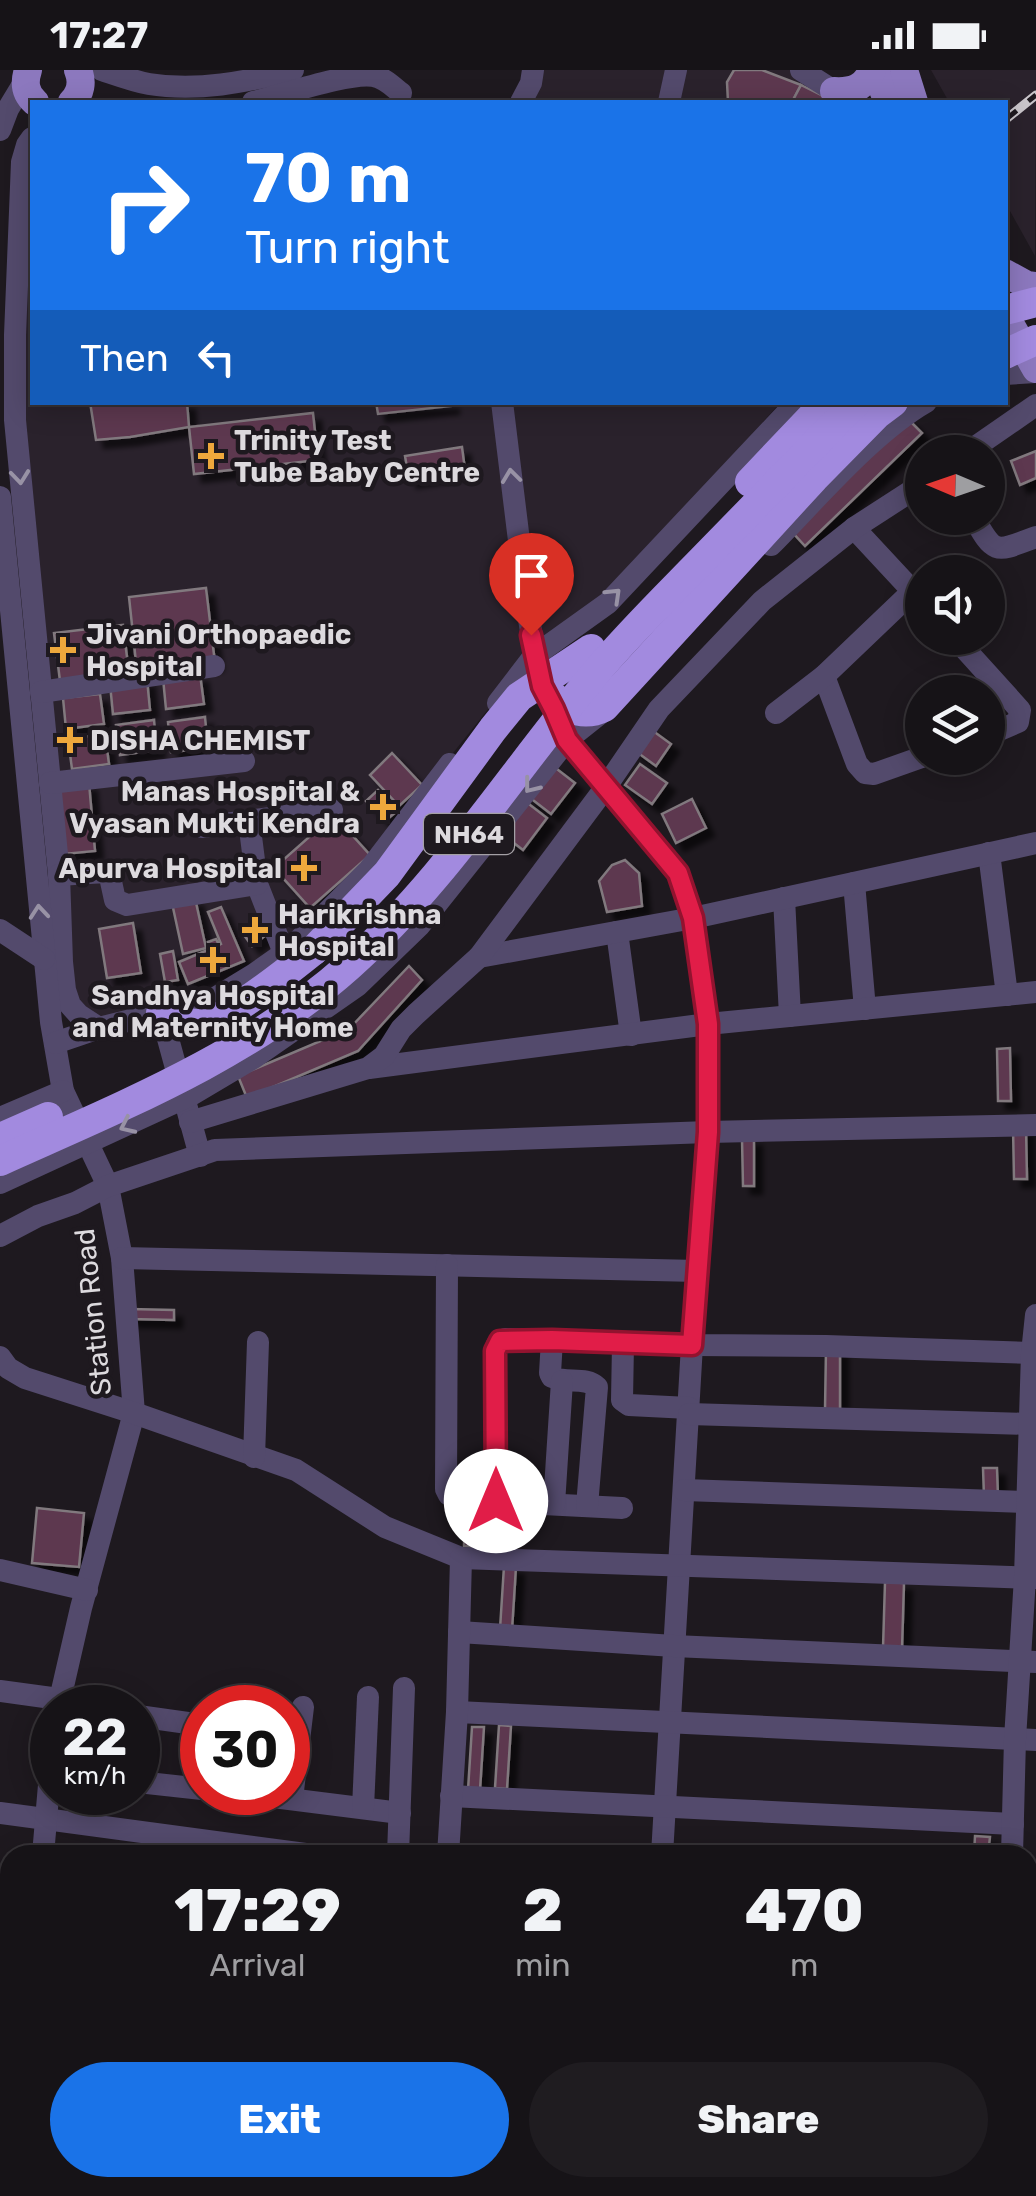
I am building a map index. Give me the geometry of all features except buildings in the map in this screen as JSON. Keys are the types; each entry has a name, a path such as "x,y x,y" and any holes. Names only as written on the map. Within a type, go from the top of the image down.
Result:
{"highway":[{"path":"1008,312 1036,302"},
{"path":"1008,336 1036,330"},
{"name":"NH64","path":"0,1138 172,1062 287,991 341,946 392,896 448,831 531,719 591,649 823,405"},
{"name":"NH64","path":"0,1161 181,1079 240,1046 348,967 403,914 461,845 595,673 853,405"},
{"path":"538,671 558,702 582,712 592,713 604,707 814,478 889,405"},
{"path":"161,1013 196,1024 217,1019 280,976 299,952 387,874 520,697 591,649"}],"main road":[{"path":"73,100 80,91 78,70"},
{"path":"841,97 860,88 873,70"},
{"path":"873,70 887,100"},
{"path":"904,70 913,100"},
{"path":"1008,275 1027,286 1036,286"},
{"path":"1008,319 1030,359"}],"street":[{"path":"102,70 150,84 211,86 293,70"},
{"path":"394,70 404,98"},
{"path":"522,100 533,70"},
{"path":"668,100 676,70"},
{"path":"801,70 841,97"},
{"path":"261,100 355,76 387,81 404,98"},
{"path":"0,130 26,81"},
{"path":"20,690 8,412 22,162 30,141"},
{"path":"1008,372 1030,359"},
{"path":"502,405 538,671 567,740 678,873 693,918 708,1024 708,1132 662,1845"},
{"path":"249,821 257,884 299,952 538,671 794,405"},
{"path":"0,1183 184,1098 255,1057 356,986 420,925 567,740 615,702 869,447 921,405"},
{"path":"993,435 1036,405"},
{"path":"368,1068 384,1056 409,1021 479,957 659,709 762,601 854,528 905,495"},
{"path":"0,497 20,690 50,784 64,990 74,1010 98,1028"},
{"path":"854,528 905,582"},
{"path":"984,535 994,547 1006,548 1036,537"},
{"path":"776,713 905,607"},
{"path":"970,655 988,675"},
{"path":"20,690 214,666"},
{"path":"824,676 865,773 874,774 905,763"},
{"name":"Station Road","path":"20,690 55,1043 64,1091 108,1186 122,1258 134,1413 63,1685"},
{"path":"1005,694 1020,710 1018,722 1005,727"},
{"path":"50,784 244,761"},
{"path":"202,828 332,810"},
{"path":"479,957 693,918 1036,843"},
{"path":"989,853 1006,995"},
{"path":"59,875 104,872 110,877 116,900 127,905 257,884"},
{"path":"854,883 865,1009"},
{"path":"784,898 790,1016"},
{"path":"0,930 44,959"},
{"path":"617,932 631,1035"},
{"path":"190,1122 368,1068 708,1024 1036,992"},
{"path":"55,1043 161,1013 200,1156"},
{"path":"0,1118 64,1091"},
{"path":"0,1236 108,1186 216,1150 1036,1125"},
{"path":"122,1258 698,1271"},
{"path":"446,1265 449,1495 462,1500 622,1508"},
{"path":"452,1796 664,1806 1018,1836 1026,1740 1034,1333 826,1346 505,1340 497,1344 495,1351 496,1501"},
{"path":"552,1340 552,1378 589,1381 597,1387 588,1506"},
{"path":"254,1457 258,1342"},
{"path":"623,1344 621,1393 622,1400 629,1405 689,1411 1032,1415"},
{"path":"3,1371 296,1470 384,1528 461,1558 1031,1578"},
{"path":"554,1504 562,1381"},
{"path":"684,1490 1030,1496"},
{"path":"449,1845 461,1558"},
{"path":"0,1570 87,1590"},
{"path":"459,1632 1028,1662"},
{"path":"398,1845 404,1688"},
{"path":"0,1691 30,1697"},
{"path":"364,1808 368,1697"},
{"path":"457,1712 1026,1740"},
{"path":"310,1801 400,1813"},
{"path":"0,1813 239,1845"},
{"path":"44,1845 46,1815"}],"shaded area":[{"path":"539,70 792,70 837,100 527,100"},
{"path":"931,70 1036,70 1035,256 1008,207 1008,100 948,100"},
{"path":"30,181 30,405 778,405 604,599 539,646 412,804 288,945 210,995 97,1022 73,1006 17,414"}],"railway":[{"path":"1008,118 1036,95"}],"place":[{"name":"Trinity Test Tube Baby Centre","path":"211,456"},
{"name":"Jivani Orthopaedic Hospital","path":"63,650"},
{"name":"DISHA CHEMIST","path":"70,740"},
{"name":"Manas Hospital & Vyasan Mukti Kendra","path":"383,807"},
{"name":"Apurva Hospital","path":"304,868"},
{"name":"Harikrishna Hospital","path":"255,930"},
{"name":"Sandhya Hospital and Maternity Home","path":"213,960"}],"route":[{"path":"496,1501 495,1351 500,1341 692,1345 708,1132 708,1024 693,918 678,873 567,740 542,686 531,635"}]}
